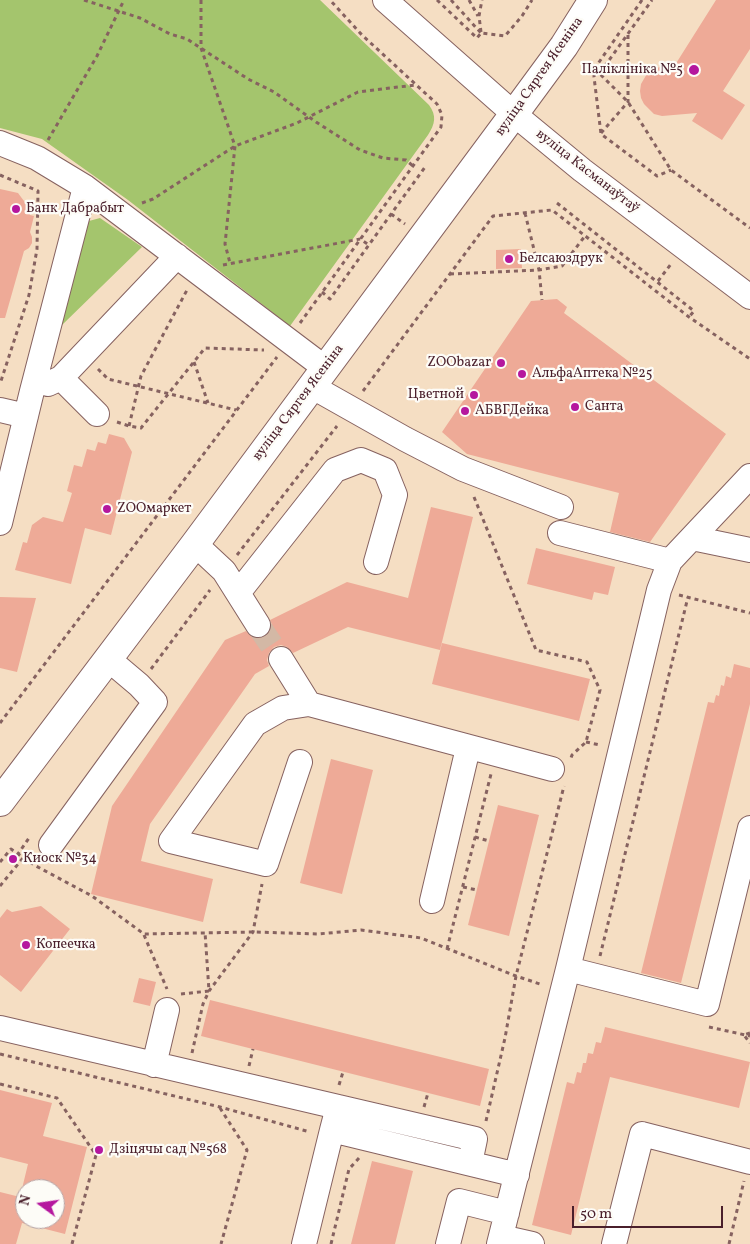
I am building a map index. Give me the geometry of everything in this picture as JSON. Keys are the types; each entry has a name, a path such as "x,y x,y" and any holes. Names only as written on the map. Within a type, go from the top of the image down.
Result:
{"main road":[{"name":"вуліца Сяргея Ясеніна","path":"0,802 195,544 514,114 564,46 593,0"}],"street":[{"name":"вуліца Касманаўтаў","path":"385,0 514,114 582,170 750,297"},
{"path":"0,143 38,158 84,187 177,256 193,280 285,345 350,409 463,469 562,506"},
{"path":"0,523 84,187"},
{"path":"32,390 61,378 177,256"},
{"path":"61,378 97,414"},
{"path":"0,410 26,416"},
{"path":"238,593 335,470 361,460 385,470 395,495 376,562"},
{"path":"532,1244 500,1240 566,980 659,590 670,562 750,476"},
{"path":"560,533 670,562"},
{"path":"692,538 750,550"},
{"path":"195,544 224,571 258,626"},
{"path":"43,838 155,702 140,685 107,658"},
{"path":"280,659 309,704"},
{"path":"300,762 266,864 171,841 255,724 283,708 309,704 562,772"},
{"path":"432,901 468,748"},
{"path":"566,980 595,976 707,1004 750,828"},
{"path":"154,1065 172,1000"},
{"path":"0,1028 193,1074 337,1100 475,1140 470,1163"},
{"path":"304,1244 331,1134 337,1100"},
{"path":"331,1134 470,1163 517,1175"},
{"path":"614,1244 642,1134 750,1162"},
{"path":"448,1244 459,1201 507,1213"}],"path":[{"path":"84,0 140,18 170,34 187,39 248,79 274,92 360,150 383,158 406,160 413,166"},
{"path":"38,158 98,56 124,0"},
{"path":"201,0 201,48 235,146 226,244 230,263"},
{"path":"0,723 285,345 441,127 442,115 437,104 362,36 330,0"},
{"path":"437,0 477,38 481,33 479,16 482,0"},
{"path":"451,0 481,33 505,36 522,16 532,0"},
{"path":"469,0 479,16"},
{"path":"642,0 595,68 594,77 601,134 657,176 671,170"},
{"path":"600,73 652,0"},
{"path":"601,134 628,102 628,34"},
{"path":"595,68 628,102 671,170 750,228"},
{"path":"116,211 153,199 235,146 309,117 358,92 416,85"},
{"path":"322,292 330,299 425,167"},
{"path":"0,175 38,191 37,249 29,296 0,384"},
{"path":"557,203 694,311 689,317"},
{"path":"140,685 224,571 350,409 493,216 552,210 689,317 750,359"},
{"path":"525,213 539,270 542,300"},
{"path":"449,274 539,270 562,266 585,236"},
{"path":"129,426 141,376 193,280 230,263 360,239 369,245"},
{"path":"97,414 129,426 141,428 205,348 285,345"},
{"path":"82,355 108,379 236,410"},
{"path":"194,362 208,403"},
{"path":"463,469 536,650 586,662 600,690 586,742 572,755 562,772 484,1129"},
{"path":"659,590 750,613"},
{"path":"595,976 688,597"},
{"path":"586,742 602,746"},
{"path":"448,948 496,755"},
{"path":"475,837 489,841"},
{"path":"18,854 43,838"},
{"path":"0,862 10,849 22,858 92,896 144,934 172,1000 209,991"},
{"path":"0,886 22,858"},
{"path":"221,1244 247,1150 220,1108 193,1074 203,1004 209,991 253,932 266,864"},
{"path":"463,887 477,890"},
{"path":"144,934 253,932 318,934 361,930 421,938 516,976 566,980"},
{"path":"206,932 209,991"},
{"path":"750,1033 744,1035 750,1043"},
{"path":"247,1071 253,1049"},
{"path":"0,1054 331,1134"},
{"path":"337,1100 342,1072"},
{"path":"0,1084 57,1098 96,1155 72,1244"},
{"path":"331,1244 349,1169 364,1153"},
{"path":"729,1244 750,1162"}],"green space":[{"path":"0,0 320,0 429,105 434,116 434,124 290,326 128,200 42,139 0,128"},
{"path":"100,218 142,247 61,326 83,227 89,221"}],"building":[{"name":"Паліклініка №5","path":"716,0 750,0 750,49 723,91 745,105 722,140 692,121 697,113 662,116 654,114 644,104 640,91 641,84 648,72 662,66 675,65"},
{"path":"0,189 18,193 27,205 30,215 34,216 30,232 32,243 24,251 5,318 0,318"},
{"name":"Белсаюздрук","path":"521,249 522,268 496,269 496,250"},
{"name":"Санта","path":"557,299 567,307 564,313 726,434 650,542 610,532 619,493 467,454 442,432 531,301"},
{"path":"109,434 124,438 132,452 111,535 85,528 71,584 15,570 23,542 27,543 32,525 43,517 63,522 72,493 67,491 74,465 82,467 87,449 95,451 98,442 106,444"},
{"path":"431,507 473,517 440,650 348,627 293,653 287,647 281,645 274,647 269,653 267,660 269,666 255,674 150,824 141,861 213,879 203,922 91,894 112,806 225,640 246,631 252,637 259,639 265,637 272,625 270,620 347,582 408,598"},
{"path":"536,548 615,567 608,595 594,592 592,600 527,584"},
{"path":"0,597 36,598 17,672 0,668"},
{"path":"442,643 590,679 579,721 432,684"},
{"path":"734,664 750,668 750,704 681,983 641,973 708,702 714,703 716,695 719,696 721,685 724,686 726,676 731,678"},
{"path":"331,759 373,770 342,894 300,883"},
{"path":"498,805 539,815 509,936 468,925"},
{"path":"41,906 70,929 21,992 0,975 0,918 7,909 12,912"},
{"path":"139,978 156,982 150,1006 133,1002"},
{"path":"210,1000 489,1069 480,1106 201,1036"},
{"path":"605,1027 750,1062 739,1108 610,1077 571,1235 532,1225 567,1082 574,1084 577,1072 581,1073 583,1063 586,1063 588,1053 593,1054 596,1042 601,1043"},
{"path":"0,1090 52,1103 43,1136 87,1147 65,1234 45,1229 65,1229 65,1179 24,1179 28,1164 0,1157"},
{"path":"372,1161 413,1171 395,1244 351,1244"},
{"path":"0,1192 15,1196 15,1229 20,1229 16,1244 0,1244"}],"tunnel":[{"path":"258,625 281,659"}],"place":[{"name":"Паліклініка №5","path":"694,70"},
{"name":"Банк Дабрабыт","path":"16,209"},
{"name":"Белсаюздрук","path":"509,259"},
{"name":"ZOObazar","path":"501,363"},
{"name":"АльфаАптека №25","path":"522,374"},
{"name":"Цветной","path":"474,395"},
{"name":"Санта","path":"575,407"},
{"name":"АБВГДейка","path":"465,411"},
{"name":"ZOOмаркет","path":"107,509"},
{"name":"Киоск №34","path":"13,859"},
{"name":"Копеечка","path":"26,945"},
{"name":"Дзіцячы сад №568","path":"99,1150"}]}
